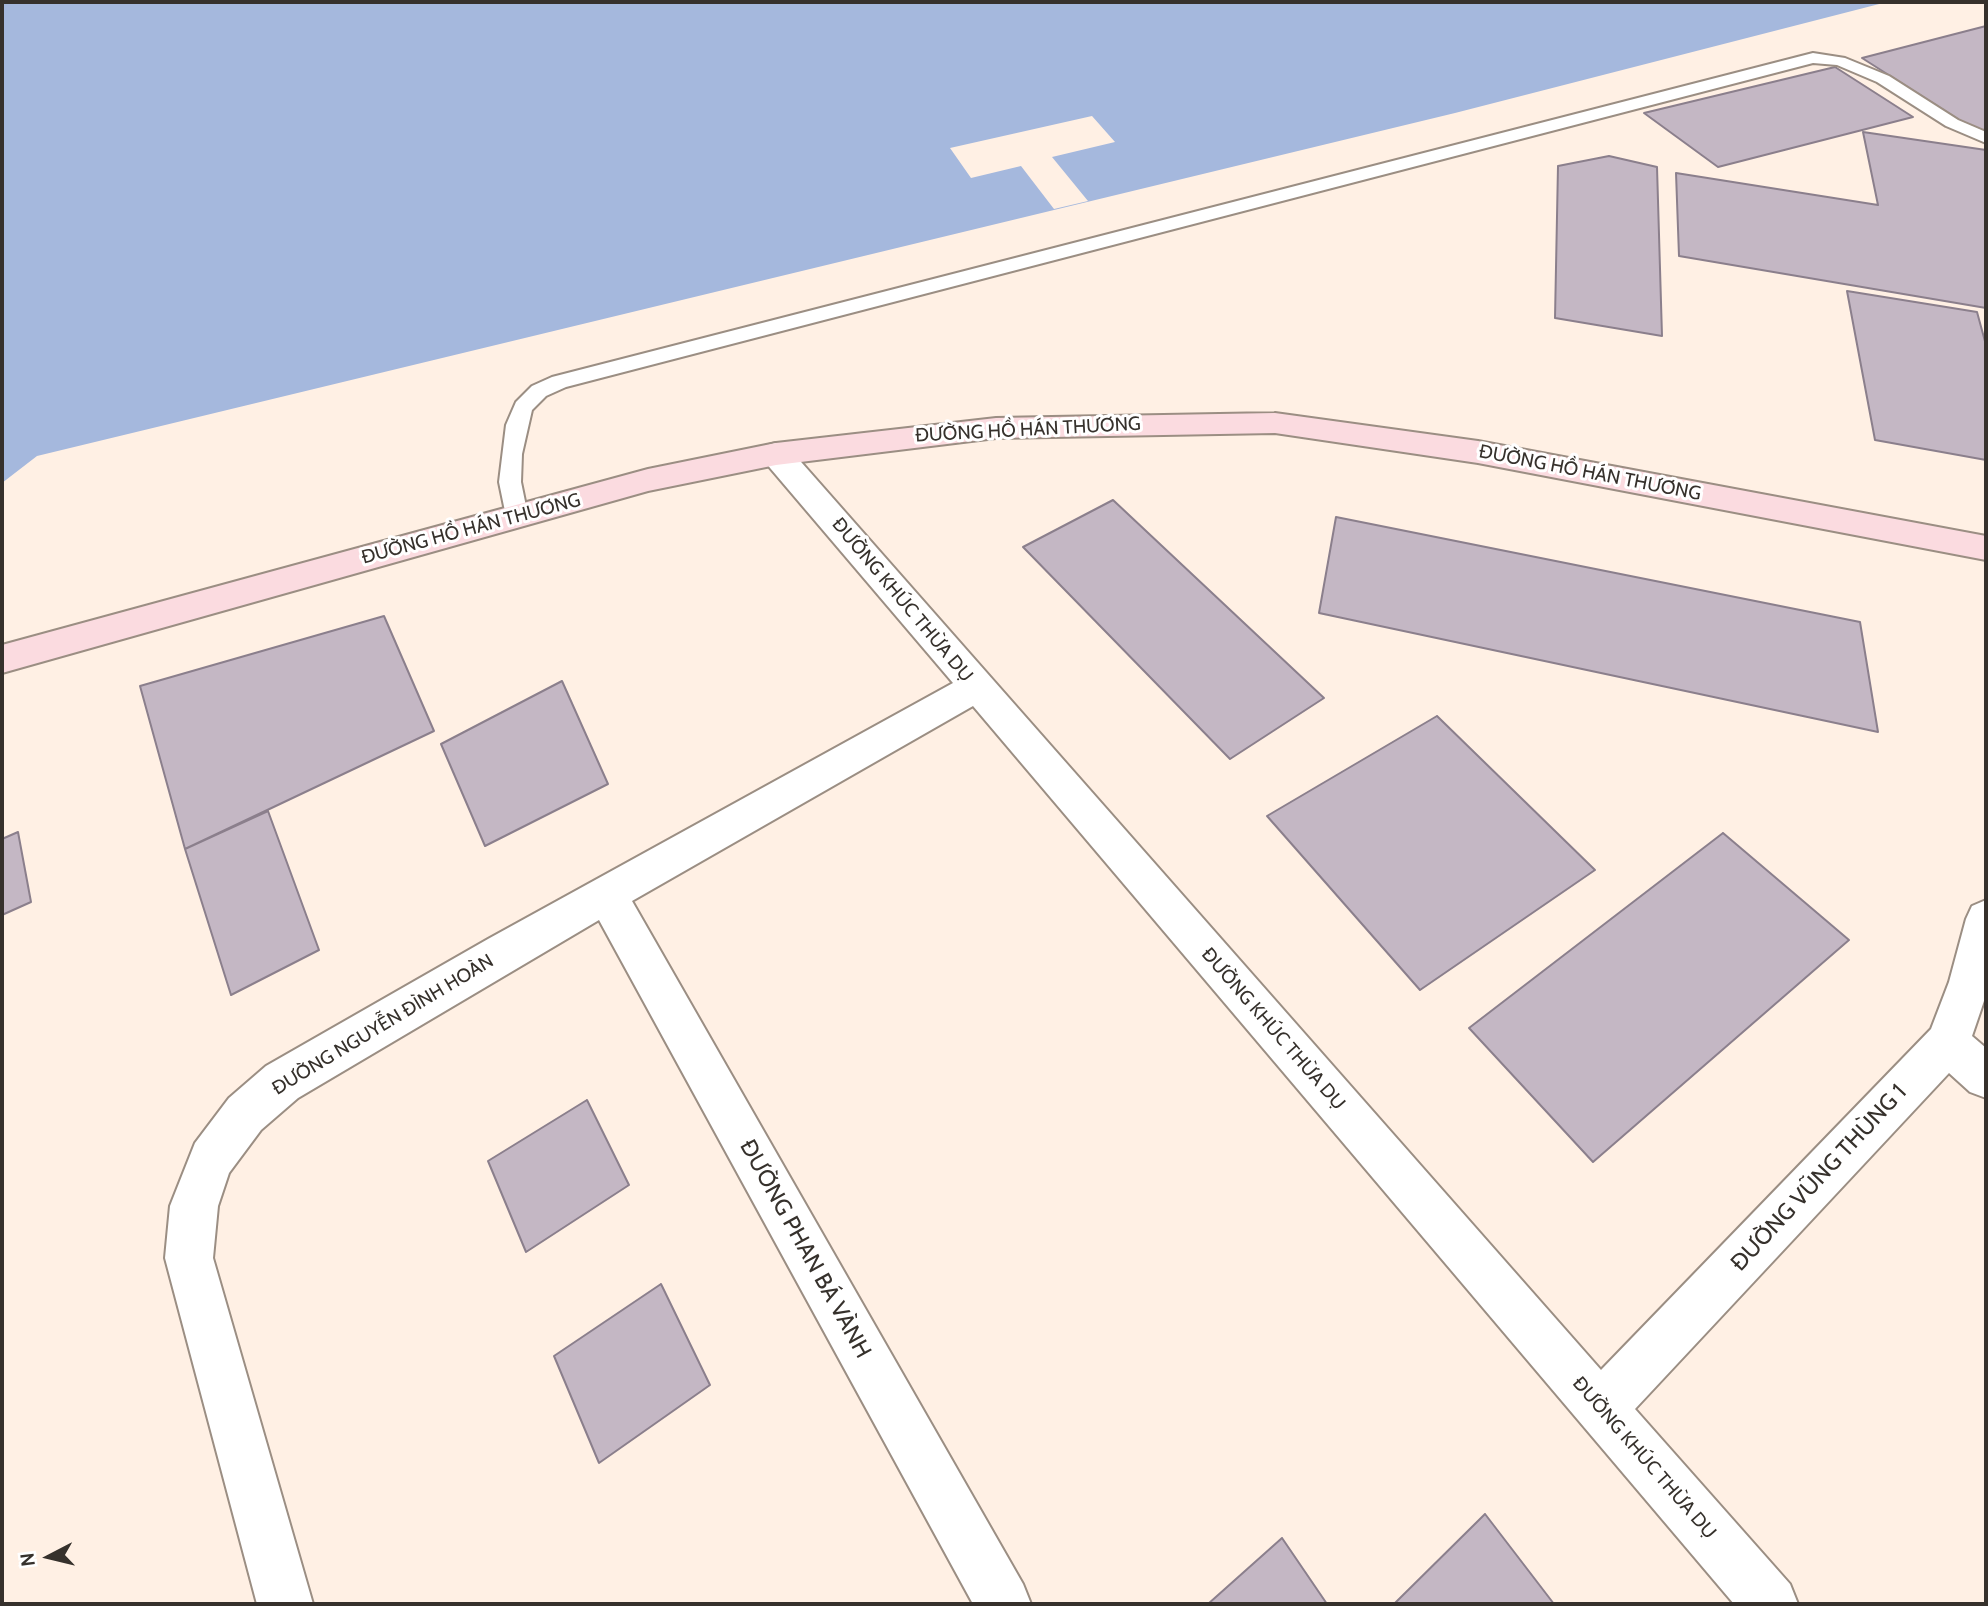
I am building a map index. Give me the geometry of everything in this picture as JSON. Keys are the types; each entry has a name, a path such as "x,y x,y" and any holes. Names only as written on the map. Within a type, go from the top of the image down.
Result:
{"street":[{"name":"ĐƯỜNG HỒ HÁN THƯƠNG","path":"2,659 648,480 776,454 996,428 1275,423 1478,452 1986,548"},
{"name":"ĐƯỜNG KHÚC THỪA DỤ","path":"776,454 1770,1604"},
{"name":"ĐƯỜNG NGUYỄN ĐÌNH HOÀN","path":"285,1604 188,1258 194,1206 211,1159 245,1114 282,1082 976,687"},
{"name":"ĐƯỜNG PHAN BÁ VÀNH","path":"607,895 1003,1604"},
{"name":"ĐƯỜNG VŨNG THÙNG 1","path":"1601,1407 1947,1043 1970,982 1986,919"},
{"path":"1947,1043 1986,1076"}],"lane":[{"path":"517,516 510,482 510,454 516,425 523,407 539,391 559,382 1813,58 1840,61 1883,79 1952,123 1986,138"}],"water":[{"path":"2,2 1887,2 1455,113 37,456 2,483"}],"pier":[{"path":"1092,116 1115,142 1052,157 1088,201 1054,209 1021,166 971,178 950,148"}],"building":[{"path":"1986,26 1986,129 1978,132 1862,58"},
{"path":"1835,67 1913,117 1718,167 1644,113"},
{"path":"1863,132 1986,150 1986,308 1679,256 1676,173 1878,205"},
{"path":"1609,156 1657,167 1662,336 1555,318 1558,166"},
{"path":"1847,291 1977,312 1986,345 1986,460 1875,440"},
{"path":"1113,500 1324,698 1230,759 1023,547"},
{"path":"1336,517 1860,622 1878,732 1319,613"},
{"path":"384,616 434,731 185,849 140,686"},
{"path":"562,681 608,784 485,846 441,744"},
{"path":"1437,716 1595,870 1420,990 1267,816"},
{"path":"268,811 319,950 231,995 185,849"},
{"path":"18,832 31,902 2,915 2,839"},
{"path":"1723,833 1849,940 1593,1162 1469,1028"},
{"path":"587,1100 629,1185 526,1252 488,1161"},
{"path":"661,1284 710,1385 599,1463 554,1356"},
{"path":"1485,1514 1554,1604 1395,1603"},
{"path":"1282,1538 1327,1604 1208,1604"}]}
